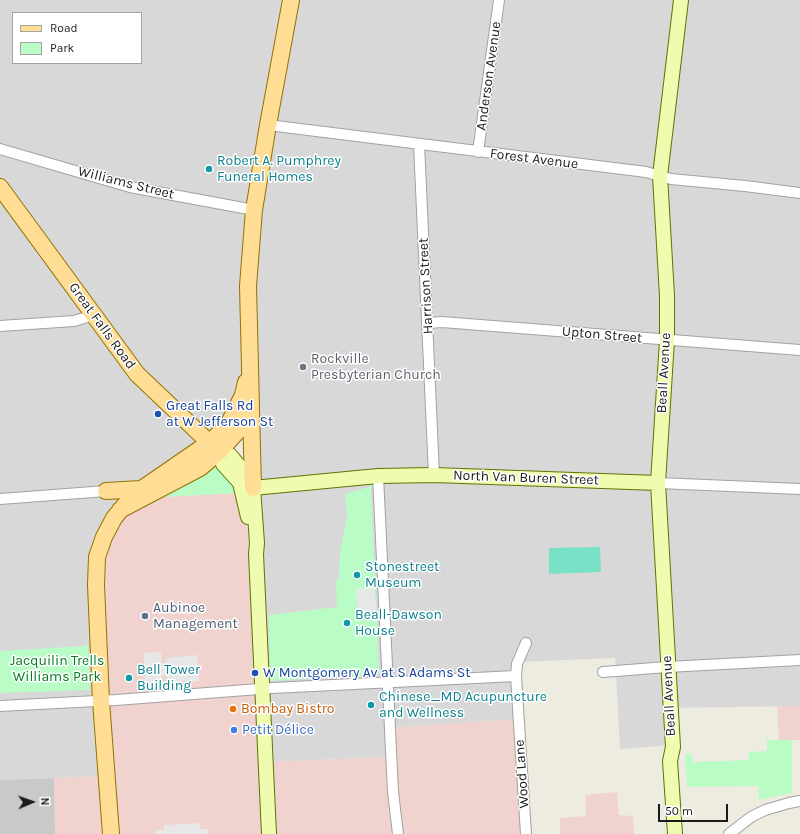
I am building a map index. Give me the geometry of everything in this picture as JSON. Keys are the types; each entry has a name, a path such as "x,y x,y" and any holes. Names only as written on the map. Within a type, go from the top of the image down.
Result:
{"main road":[{"path":"253,488 248,286 254,210 291,0"},
{"name":"Great Falls Road","path":"0,187 137,374 215,447"},
{"path":"117,514 200,468 215,447 237,409 243,396 250,365"},
{"path":"111,834 101,700 96,585 97,557 104,536 117,514 133,494 215,447 244,424 251,407"},
{"path":"106,491 141,489"},
{"path":"106,491 112,494 116,500 117,514"}],"street":[{"name":"Anderson Avenue","path":"478,152 499,0"},
{"name":"Beall Avenue","path":"675,834 670,761 673,747 658,483 667,340 667,296 660,176 681,0"},
{"name":"Forest Avenue","path":"268,125 646,172 671,179 800,192"},
{"name":"Harrison Street","path":"419,144 434,475"},
{"name":"Williams Street","path":"0,149 130,187 254,210"},
{"path":"0,326 74,321 94,315"},
{"name":"Upton Street","path":"427,323 442,322 800,350"},
{"path":"215,447 230,455 248,478 253,488 257,543 256,554 269,834"},
{"path":"215,447 223,464 240,483 252,542 256,554"},
{"name":"North Van Buren Street","path":"253,488 378,476 434,475 800,489"},
{"path":"378,476 393,792 398,834"},
{"path":"0,499 106,491"},
{"name":"Wood Lane","path":"526,643 517,664 516,676 526,834"},
{"path":"603,672 668,666 800,660"},
{"path":"0,706 516,676"},
{"name":"Beall Avenue","path":"673,747 679,761 683,834"},
{"path":"729,834 751,817 765,810 789,802 800,801"}],"shaded area":[{"path":"0,0 800,0 800,706 670,708 672,745 620,749 615,658 518,662 519,719 391,728 391,757 266,762 251,368 237,409 133,495 107,776 0,780"},
{"path":"240,493 250,542 256,554 266,762 391,757 390,728 519,719 526,834 55,834 54,778 107,776 96,585 114,518 159,497"},
{"path":"374,588 376,612 358,613 356,589"},
{"path":"161,652 162,666 166,665 166,658 197,655 199,681 167,683 166,675 162,675 163,684 145,685 144,653"},
{"path":"777,706 800,706 800,740 779,740"},
{"path":"54,778 55,834 0,834 0,780"},
{"path":"617,792 619,815 633,816 634,834 560,834 560,818 586,816 585,795"},
{"path":"199,823 200,829 208,829 208,834 156,834 155,830 164,830 164,825"}],"green space":[{"path":"213,467 223,470 231,480 238,493 159,497"},
{"name":"Beall-Dawson House","path":"372,486 379,674 270,681 269,615 337,607 336,580 339,579 340,552 347,517 345,494"},
{"path":"600,547 601,572 549,574 549,548"},
{"name":"Jacquilin Trells Williams Park","path":"88,644 90,690 0,693 0,651 84,646"},
{"path":"767,740 792,740 792,793 759,800 758,786 687,787 685,754 691,753 693,762 748,760 749,752 767,751"}],"place":[{"name":"Robert A. Pumphrey Funeral Homes","path":"209,169"},
{"name":"Rockville Presbyterian Church","path":"303,367"},
{"name":"Great Falls Rd at W Jefferson St","path":"158,414"},
{"name":"Stonestreet Museum","path":"357,575"},
{"name":"Aubinoe Management","path":"145,616"},
{"name":"Beall-Dawson House","path":"347,623"},
{"name":"W Montgomery Av at S Adams St","path":"255,673"},
{"name":"Bell Tower Building","path":"129,678"},
{"name":"Chinese_MD Acupuncture and Wellness","path":"371,705"},
{"name":"Bombay Bistro","path":"233,709"},
{"name":"Petit Délice","path":"234,730"}]}
